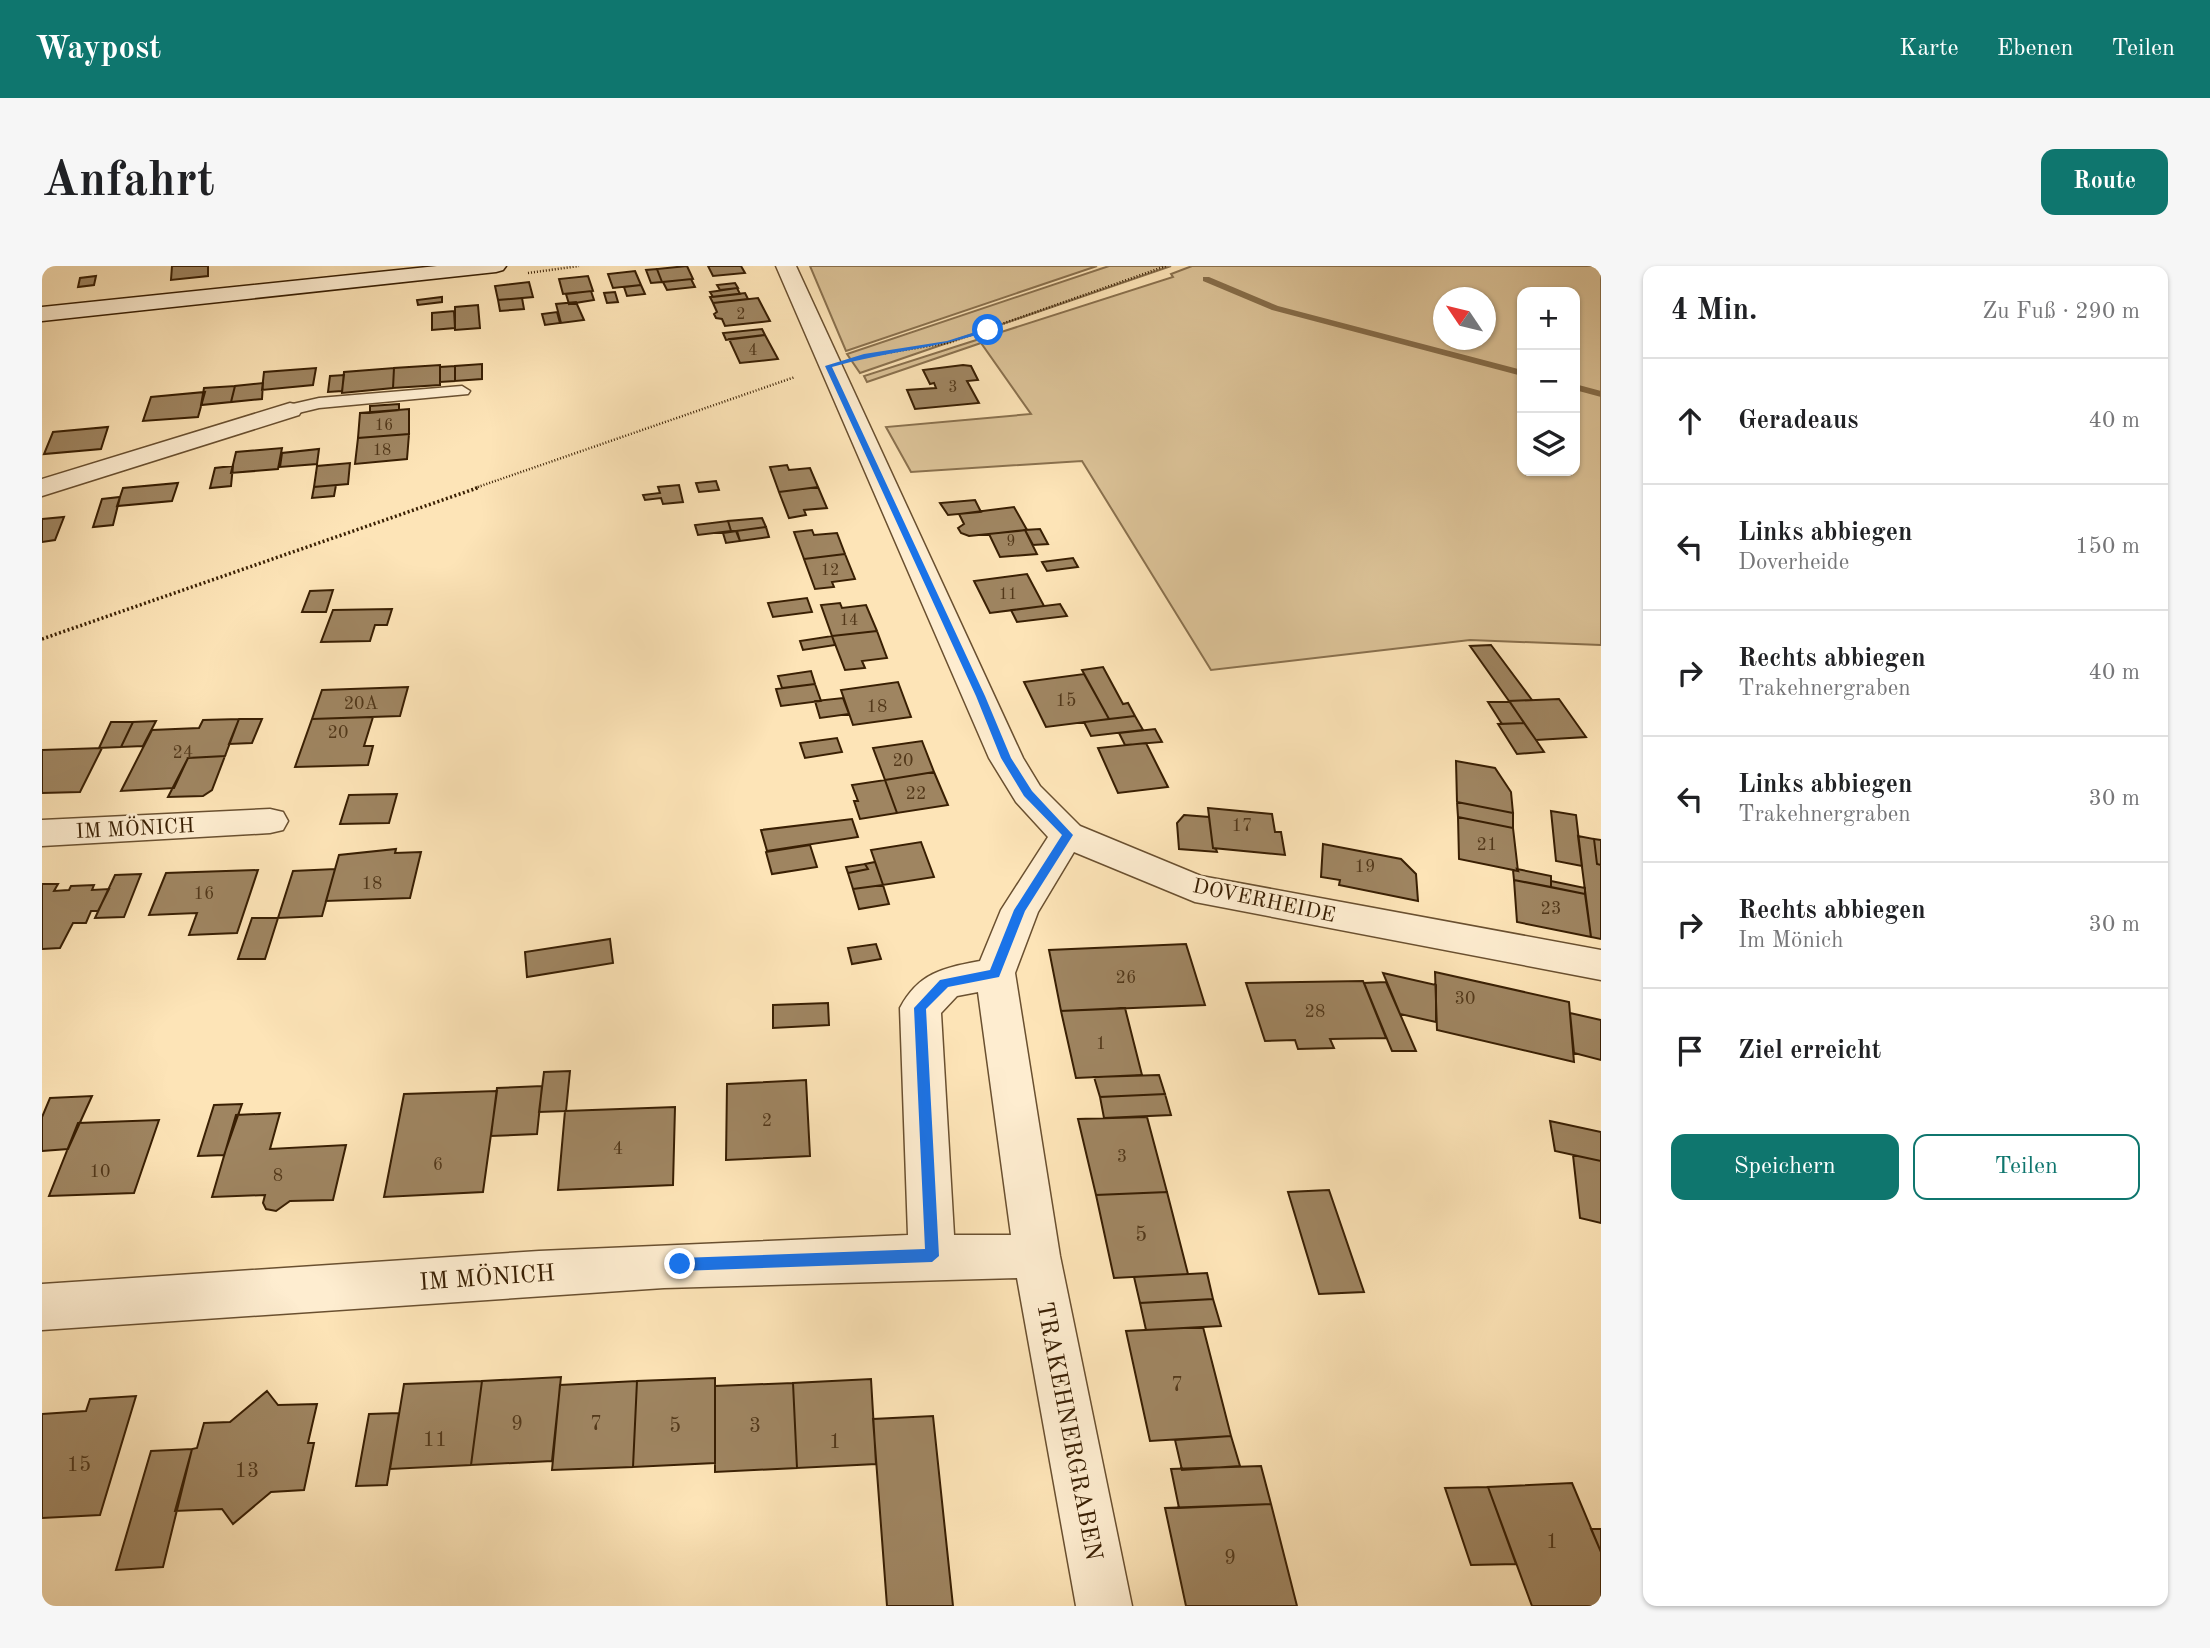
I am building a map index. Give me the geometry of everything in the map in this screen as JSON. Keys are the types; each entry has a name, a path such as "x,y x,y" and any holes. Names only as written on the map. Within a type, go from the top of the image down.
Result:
{"street":[{"path":"42,314 496,266"},
{"name":"DOVERHEIDE","path":"786,266 828,366 1006,758 1028,794 1067,835 1195,888 1601,965"},
{"path":"42,488 290,410"},
{"name":"IM MÖNICH","path":"42,833 270,821"},
{"path":"1037,1256 932,1256 920,1008 944,983 995,973 1020,910 1067,835"},
{"name":"TRAKEHNERGRABEN","path":"995,973 1037,1256 1104,1606"},
{"name":"IM MÖNICH","path":"42,1307 680,1264 932,1256"}],"lane":[{"path":"290,410 319,403 462,391"}],"path":[{"path":"42,639 828,366 864,356 948,343 1164,267"}],"shaded area":[{"path":"810,266 1097,266 846,351"},
{"path":"1109,266 1171,266 860,373 847,354"},
{"path":"1192,266 1601,266 1601,645 1470,640 1211,670 1082,461 911,472 886,427 1031,414 981,343 867,382 864,376 1173,277 1171,274"}],"building":[{"path":"172,266 208,266 208,276 171,280"},
{"path":"687,266 693,279 662,282 657,269"},
{"path":"708,266 741,266 745,273 713,276"},
{"path":"657,269 662,282 651,283 646,270"},
{"path":"635,271 641,285 613,288 608,274"},
{"path":"96,276 94,285 78,287 80,278"},
{"path":"588,276 593,291 563,294 559,279"},
{"path":"691,279 695,287 667,290 663,282"},
{"path":"529,282 533,297 498,300 495,286"},
{"path":"735,283 738,288 720,290 717,285"},
{"path":"641,285 645,294 627,296 624,287"},
{"path":"737,288 740,294 713,297 710,292"},
{"path":"591,291 594,300 569,304 566,294"},
{"path":"615,292 618,302 607,303 604,293"},
{"path":"745,293 748,299 713,303 710,297"},
{"path":"442,297 442,302 418,305 417,300"},
{"path":"522,298 524,309 500,311 498,300"},
{"path":"758,298 770,321 725,326 722,319 716,318 714,314 717,312 713,303"},
{"path":"576,302 584,320 561,323 556,304"},
{"path":"478,305 480,328 455,330 455,307"},
{"path":"454,311 455,328 432,330 432,313"},
{"path":"557,312 560,323 545,325 542,314"},
{"path":"762,329 765,335 726,340 723,333"},
{"path":"765,335 778,359 740,363 729,339"},
{"path":"482,364 482,379 455,381 455,366"},
{"path":"440,365 440,385 393,388 394,368"},
{"path":"455,366 455,381 440,382 440,367"},
{"path":"971,366 978,380 967,381 979,403 915,409 907,390 936,388 934,383 930,384 923,370"},
{"path":"316,368 313,385 262,390 264,372"},
{"path":"394,368 393,388 342,393 344,372"},
{"path":"344,375 342,391 328,392 330,376"},
{"path":"263,383 262,399 231,402 235,386"},
{"path":"235,386 231,402 201,405 204,388"},
{"path":"205,392 198,417 143,421 151,397"},
{"path":"399,404 399,410 370,413 370,406"},
{"path":"409,409 409,434 358,438 360,413"},
{"path":"108,427 101,449 44,454 53,432"},
{"path":"409,434 407,459 355,464 358,438"},
{"path":"282,448 278,469 231,473 236,452"},
{"path":"319,449 317,464 280,467 282,453"},
{"path":"350,463 348,484 314,487 317,466"},
{"path":"787,465 789,470 810,468 818,487 779,492 770,467"},
{"path":"233,466 231,486 210,488 215,468"},
{"path":"716,481 719,490 699,492 696,483"},
{"path":"178,483 172,501 117,506 123,488"},
{"path":"336,485 334,496 312,498 314,487"},
{"path":"679,485 683,502 663,504 661,498 645,500 643,495 660,493 658,487"},
{"path":"818,487 827,508 804,510 806,515 789,518 779,492"},
{"path":"120,497 113,525 93,527 102,499"},
{"path":"975,500 981,512 948,515 940,503"},
{"path":"1014,507 1027,530 969,536 961,533 958,528 964,524 959,514"},
{"path":"64,517 55,540 42,542 42,519"},
{"path":"762,518 766,527 736,531 731,531 728,521"},
{"path":"728,521 731,531 698,535 695,525"},
{"path":"766,527 769,537 740,541 736,531"},
{"path":"1040,529 1048,544 1033,545 1025,530"},
{"path":"812,530 814,535 837,533 845,554 804,559 794,532"},
{"path":"1025,530 1037,554 1000,557 989,534"},
{"path":"737,531 740,541 726,543 723,533"},
{"path":"845,554 855,579 832,582 834,587 815,589 804,559"},
{"path":"1073,558 1078,567 1047,571 1042,562"},
{"path":"1027,574 1044,606 990,613 974,581"},
{"path":"333,590 326,612 302,612 310,591"},
{"path":"807,598 812,612 773,617 768,603"},
{"path":"840,603 842,608 866,605 877,631 832,636 821,605"},
{"path":"1060,604 1067,616 1017,622 1011,610"},
{"path":"392,609 387,625 375,625 370,641 321,642 333,610"},
{"path":"877,631 887,658 862,661 865,668 845,670 832,636"},
{"path":"832,636 835,645 803,650 800,641"},
{"path":"1491,645 1532,700 1509,701 1470,646"},
{"path":"1103,667 1123,704 1128,703 1135,716 1109,719 1082,670"},
{"path":"811,671 815,684 782,688 778,676"},
{"path":"1084,674 1109,719 1046,727 1024,682"},
{"path":"898,682 911,717 853,725 841,690"},
{"path":"815,684 821,701 781,706 776,689"},
{"path":"408,687 400,716 312,719 322,690"},
{"path":"843,698 849,714 820,718 815,701"},
{"path":"1559,699 1586,737 1536,740 1509,701"},
{"path":"1488,702 1510,702 1524,723 1502,724"},
{"path":"1135,716 1143,730 1091,736 1084,722"},
{"path":"373,717 364,746 373,746 368,765 295,767 312,719"},
{"path":"239,719 225,756 188,758 174,788 121,791 152,730 199,728 203,720"},
{"path":"239,719 262,719 252,743 229,744"},
{"path":"156,721 143,746 121,747 133,722"},
{"path":"111,722 133,722 121,747 99,748"},
{"path":"1524,723 1544,752 1517,754 1498,724"},
{"path":"1155,729 1162,742 1125,745 1119,733"},
{"path":"837,738 842,752 805,758 800,743"},
{"path":"922,741 934,772 885,780 873,748"},
{"path":"1146,743 1168,787 1118,793 1098,748"},
{"path":"102,748 80,792 42,793 42,750"},
{"path":"225,756 212,790 203,796 168,797 188,758"},
{"path":"1456,761 1495,768 1511,792 1513,813 1457,802"},
{"path":"934,772 948,805 897,813 885,780"},
{"path":"885,780 897,813 860,819 854,801 858,801 852,785"},
{"path":"397,794 389,823 340,824 349,795"},
{"path":"1457,802 1513,813 1513,828 1458,817"},
{"path":"1208,808 1272,814 1275,832 1281,832 1285,855 1213,848"},
{"path":"1551,811 1576,815 1582,866 1556,861"},
{"path":"1184,815 1209,817 1213,848 1217,852 1179,849 1177,823"},
{"path":"1458,817 1513,828 1518,871 1459,859"},
{"path":"852,819 858,837 767,851 761,830"},
{"path":"1578,836 1594,839 1597,864 1601,865 1601,939 1591,937"},
{"path":"1594,839 1601,840 1601,865 1597,864"},
{"path":"921,842 934,877 883,885 871,850"},
{"path":"1323,844 1401,859 1416,874 1418,901 1339,885 1340,880 1321,877"},
{"path":"810,845 817,867 772,874 766,852"},
{"path":"396,849 395,853 421,852 410,898 326,901 339,855"},
{"path":"875,862 883,885 853,889 848,873 868,869 865,864"},
{"path":"865,864 868,869 848,873 846,867"},
{"path":"335,869 322,916 278,918 293,871"},
{"path":"1517,869 1551,876 1551,887 1514,880 1513,870 1518,871"},
{"path":"258,870 237,933 189,935 197,913 149,915 166,873"},
{"path":"141,874 124,917 95,918 115,875"},
{"path":"1514,880 1585,894 1591,937 1517,922"},
{"path":"1551,881 1585,888 1585,894 1551,887"},
{"path":"42,884 58,884 54,891 69,890 71,886 94,885 92,890 109,889 98,911 91,911 86,923 73,923 60,948 42,949"},
{"path":"883,885 889,904 859,909 853,889"},
{"path":"252,918 278,918 265,959 238,959"},
{"path":"610,939 613,963 527,977 525,952"},
{"path":"876,944 881,959 852,964 848,948"},
{"path":"1186,944 1205,1005 1061,1011 1049,950"},
{"path":"1435,972 1569,1002 1574,1062 1437,1030"},
{"path":"1383,973 1436,985 1436,1022 1400,1014"},
{"path":"1363,981 1386,1038 1330,1039 1334,1048 1298,1049 1295,1040 1265,1041 1246,983"},
{"path":"1386,982 1416,1051 1392,1051 1364,983"},
{"path":"828,1003 829,1025 773,1028 773,1005"},
{"path":"1125,1008 1142,1075 1076,1078 1061,1011"},
{"path":"1570,1013 1601,1020 1601,1060 1574,1053"},
{"path":"570,1071 566,1111 539,1112 544,1072"},
{"path":"1159,1075 1165,1094 1100,1097 1094,1077"},
{"path":"806,1080 810,1156 726,1160 727,1084"},
{"path":"542,1086 537,1134 491,1136 497,1088"},
{"path":"497,1091 483,1192 384,1197 404,1094"},
{"path":"1165,1094 1171,1115 1104,1118 1100,1097"},
{"path":"92,1096 68,1149 42,1151 42,1117 50,1098"},
{"path":"242,1104 224,1155 198,1156 214,1105"},
{"path":"675,1107 673,1185 558,1190 565,1111"},
{"path":"280,1113 270,1149 346,1145 333,1200 290,1201 276,1211 266,1209 263,1203 265,1195 212,1197 236,1115"},
{"path":"1147,1117 1167,1192 1096,1195 1078,1119"},
{"path":"159,1120 134,1193 49,1196 78,1123"},
{"path":"1550,1121 1601,1132 1601,1161 1555,1151"},
{"path":"1573,1155 1601,1161 1601,1223 1580,1218"},
{"path":"1329,1190 1364,1292 1319,1294 1288,1192"},
{"path":"1167,1192 1188,1274 1114,1278 1096,1195"},
{"path":"1207,1273 1213,1299 1140,1303 1134,1277"},
{"path":"1213,1299 1221,1326 1146,1330 1140,1303"},
{"path":"1203,1327 1231,1436 1150,1441 1126,1331"},
{"path":"561,1377 552,1461 471,1465 482,1381"},
{"path":"715,1378 715,1463 633,1467 637,1381"},
{"path":"871,1379 876,1464 797,1468 793,1383"},
{"path":"482,1381 471,1465 390,1469 404,1384"},
{"path":"637,1381 633,1467 552,1470 560,1385"},
{"path":"793,1383 797,1468 715,1472 715,1386"},
{"path":"267,1391 278,1405 317,1404 308,1443 314,1443 304,1490 271,1492 233,1524 222,1509 175,1511 192,1449 197,1448 204,1423 230,1422"},
{"path":"136,1396 100,1515 42,1518 42,1414 86,1411 90,1399"},
{"path":"399,1413 387,1485 356,1486 369,1414"},
{"path":"933,1416 953,1606 887,1606 873,1419"},
{"path":"1231,1436 1240,1466 1182,1470 1175,1440"},
{"path":"192,1449 163,1567 116,1570 151,1451"},
{"path":"1261,1466 1271,1504 1179,1508 1171,1469"},
{"path":"1572,1483 1601,1552 1601,1606 1532,1606 1488,1487"},
{"path":"1488,1487 1516,1564 1471,1565 1445,1488"},
{"path":"1271,1504 1297,1606 1186,1606 1165,1508"},
{"path":"1591,1529 1601,1529 1601,1552"}],"waterway":[{"path":"1206,279 1275,308 1517,372"},
{"path":"1580,388 1601,394"}],"route":[{"path":"680,1264 932,1256 920,1008 944,983 995,973 1020,910 1067,835 1028,794 1006,758 828,366 864,356 948,343 988,330"}]}
